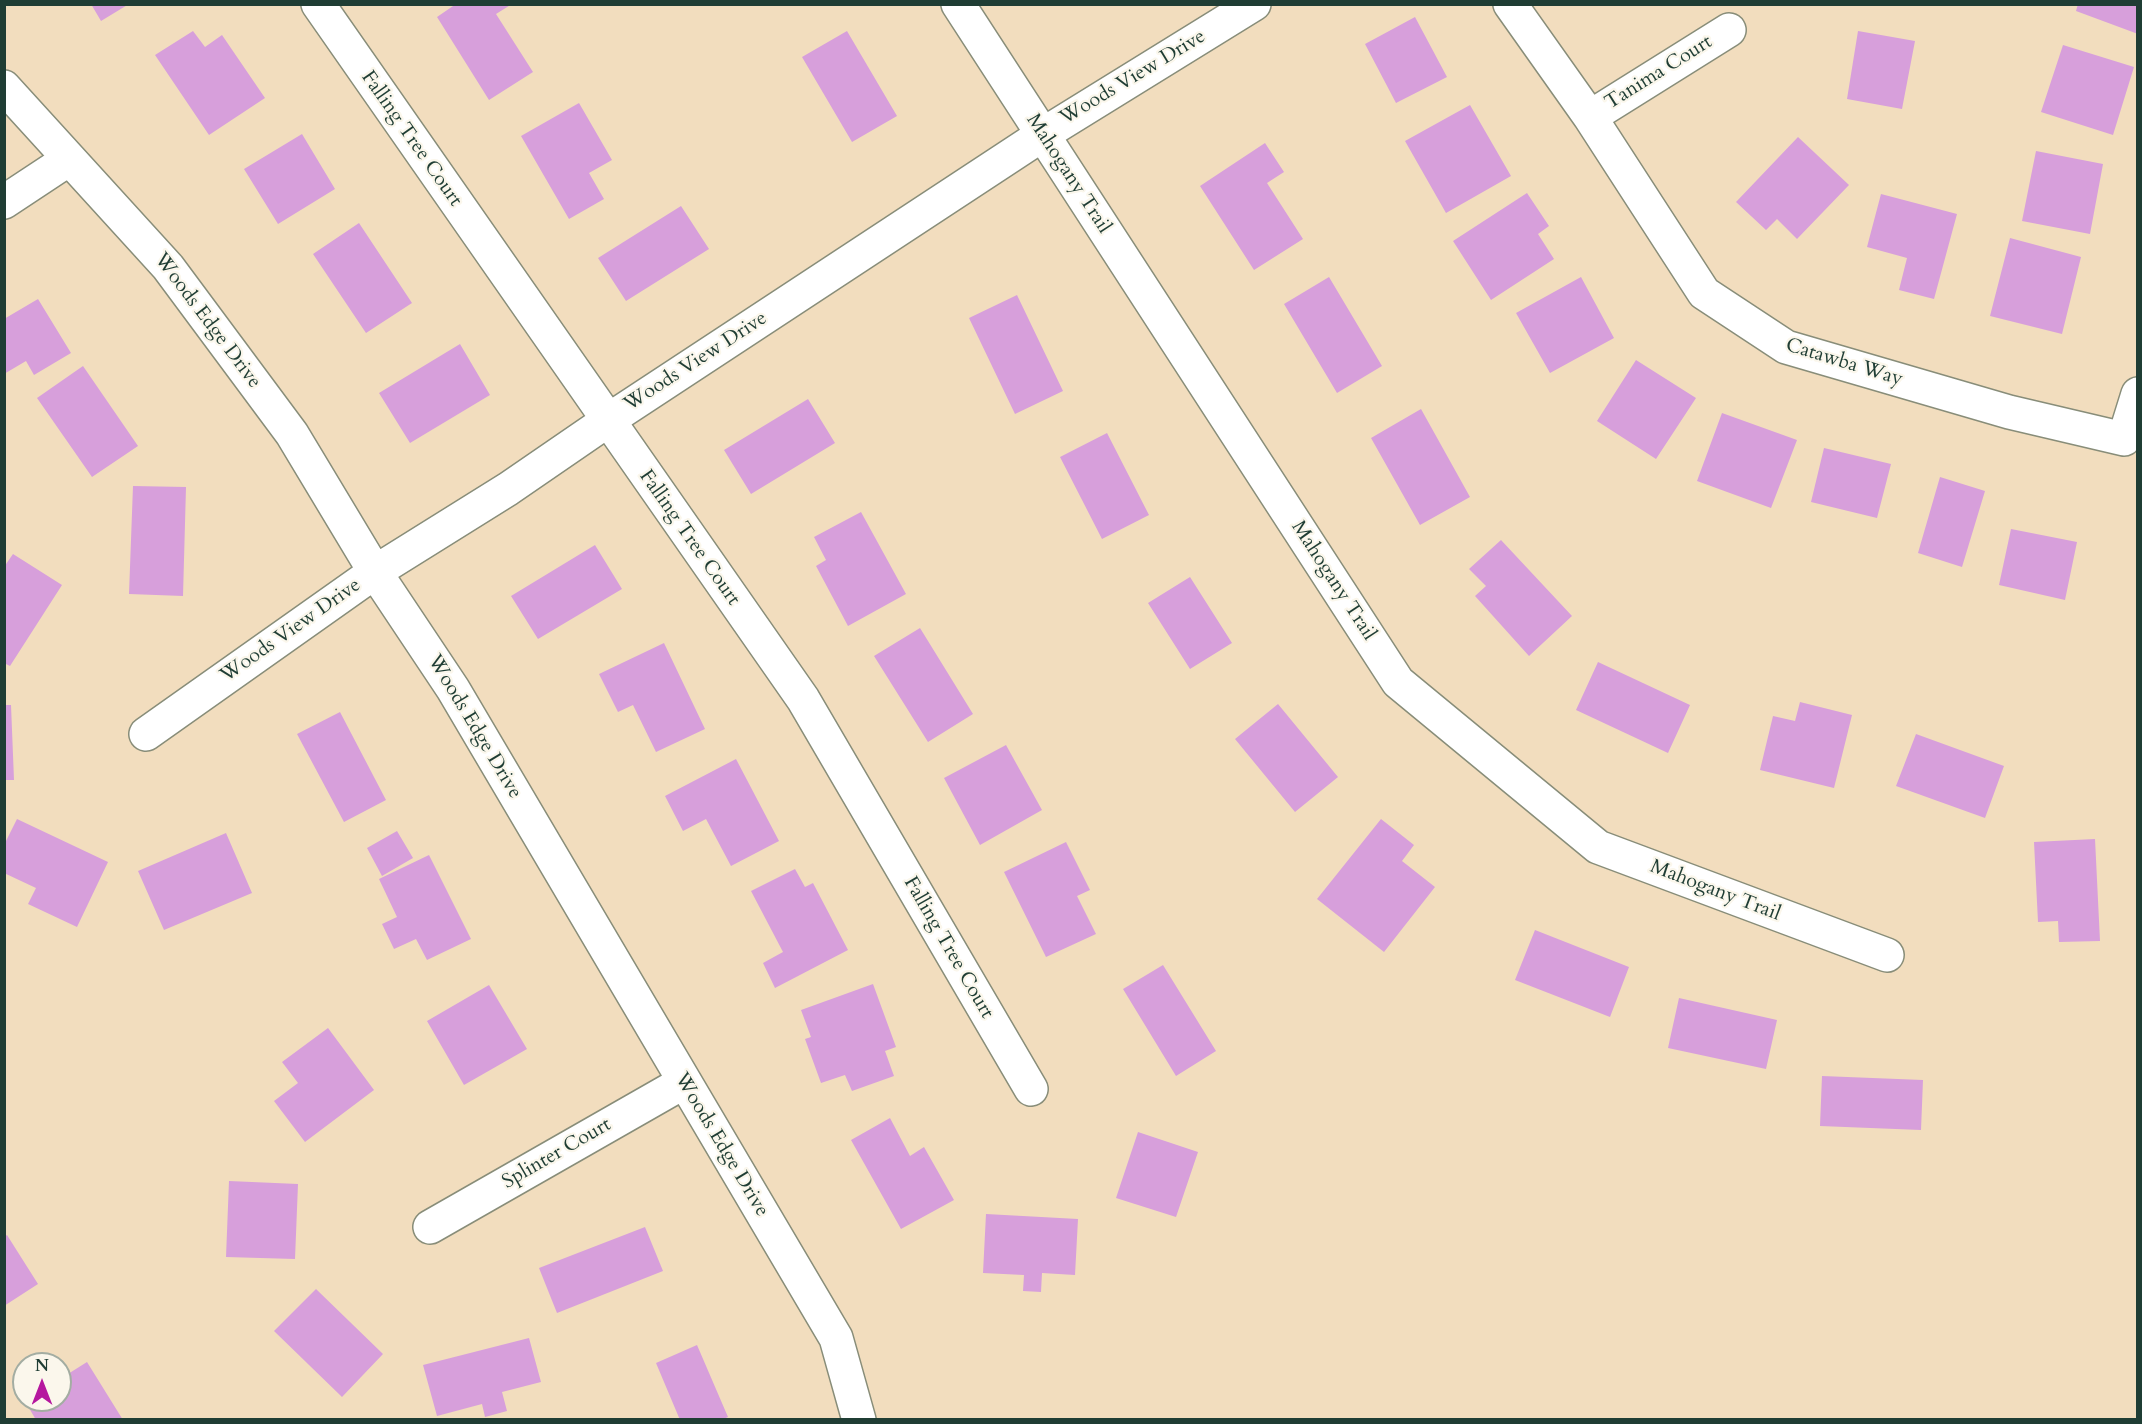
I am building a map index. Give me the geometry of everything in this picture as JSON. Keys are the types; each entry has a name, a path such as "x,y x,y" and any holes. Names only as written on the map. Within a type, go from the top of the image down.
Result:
{"street":[{"name":"Falling Tree Court","path":"318,4 803,699 1031,1089"},
{"name":"Mahogany Trail","path":"958,4 1398,682 1598,847 1887,956"},
{"name":"Woods View Drive","path":"146,734 375,572 508,489 607,421 1042,135 1254,4"},
{"name":"Catawba Way","path":"1510,4 1590,117 1704,293 1786,347 2009,412 2124,439 2138,394"},
{"name":"Tanima Court","path":"1590,117 1729,30"},
{"name":"Woods Edge Drive","path":"4,87 168,267 292,434 375,572 453,689 836,1338 859,1419"},
{"path":"4,202 69,159"},
{"name":"Splinter Court","path":"430,1227 684,1082"}],"building":[{"path":"91,4 129,4 101,21"},
{"path":"456,4 512,4 496,14 533,72 489,100 437,17"},
{"path":"2078,4 2138,4 2138,34 2076,11"},
{"path":"1415,17 1447,77 1396,103 1365,44"},
{"path":"193,31 205,47 222,35 265,98 209,135 155,55"},
{"path":"847,31 897,116 852,142 802,57"},
{"path":"1858,31 1915,41 1902,109 1847,99"},
{"path":"2063,45 2134,67 2113,135 2041,112"},
{"path":"579,103 612,160 589,173 604,199 569,219 521,136"},
{"path":"1470,105 1511,176 1446,213 1405,141"},
{"path":"302,134 335,189 278,224 244,169"},
{"path":"1798,137 1849,185 1797,239 1777,219 1766,230 1736,202"},
{"path":"1265,143 1284,172 1267,183 1303,239 1254,270 1200,186"},
{"path":"2036,151 2103,164 2090,234 2022,221"},
{"path":"1527,193 1549,226 1538,234 1554,259 1491,300 1453,241"},
{"path":"1881,194 1957,214 1934,299 1899,290 1907,258 1867,247"},
{"path":"681,206 709,249 626,301 598,258"},
{"path":"359,223 412,303 366,333 313,254"},
{"path":"2010,238 2081,257 2062,334 1990,316"},
{"path":"1329,277 1382,366 1337,393 1284,304"},
{"path":"1581,277 1614,338 1550,373 1516,313"},
{"path":"1017,295 1063,391 1015,414 969,318"},
{"path":"38,299 71,353 34,375 26,361 4,374 4,319"},
{"path":"460,344 490,395 410,443 379,393"},
{"path":"1636,360 1696,398 1656,459 1597,421"},
{"path":"83,366 138,446 92,477 37,398"},
{"path":"808,399 835,443 751,494 724,450"},
{"path":"1421,409 1470,497 1420,525 1371,438"},
{"path":"1722,413 1797,440 1771,508 1697,481"},
{"path":"1107,433 1149,515 1102,539 1060,457"},
{"path":"1824,448 1891,464 1877,518 1811,502"},
{"path":"1940,477 1985,491 1962,567 1918,553"},
{"path":"133,486 186,487 183,596 129,594"},
{"path":"861,512 906,594 848,626 816,566 826,560 814,537"},
{"path":"2011,529 2077,542 2065,600 1999,585"},
{"path":"1501,540 1572,616 1529,656 1475,596 1486,586 1469,569"},
{"path":"595,545 622,589 538,639 511,596"},
{"path":"13,554 62,585 10,666 4,663 4,567"},
{"path":"1190,577 1232,643 1190,669 1148,603"},
{"path":"920,628 973,714 928,742 874,656"},
{"path":"664,643 705,729 656,752 633,705 618,712 599,674"},
{"path":"1598,662 1690,705 1668,753 1576,710"},
{"path":"1800,702 1852,715 1834,788 1760,770 1773,716 1795,721"},
{"path":"1278,704 1338,777 1295,812 1235,739"},
{"path":"5,705 11,705 14,780 5,780"},
{"path":"340,712 386,800 344,822 297,734"},
{"path":"1916,734 2004,766 1985,818 1896,786"},
{"path":"1006,745 1042,810 980,845 944,778"},
{"path":"736,759 779,841 731,866 706,819 683,831 665,796"},
{"path":"17,819 108,862 77,927 28,904 36,888 4,873 4,845"},
{"path":"1381,819 1414,845 1402,861 1435,887 1384,952 1317,899"},
{"path":"397,831 413,858 382,876 367,848"},
{"path":"226,833 252,893 164,930 138,871"},
{"path":"2095,839 2100,941 2059,942 2058,921 2038,922 2034,842"},
{"path":"1066,842 1090,890 1077,896 1096,934 1046,957 1004,872"},
{"path":"429,855 471,939 427,960 416,939 394,949 382,924 397,917 379,879"},
{"path":"795,869 805,887 813,883 848,950 775,988 763,963 783,952 751,891"},
{"path":"1535,930 1629,967 1610,1017 1515,980"},
{"path":"1163,965 1216,1051 1176,1076 1123,989"},
{"path":"873,984 896,1047 885,1051 894,1076 852,1091 845,1075 821,1083 805,1039 811,1037 801,1010"},
{"path":"489,985 527,1049 464,1085 427,1021"},
{"path":"1679,998 1777,1020 1766,1069 1668,1048"},
{"path":"328,1028 374,1090 305,1142 274,1101 298,1083 282,1062"},
{"path":"1822,1076 1923,1080 1921,1130 1820,1126"},
{"path":"890,1118 910,1156 924,1147 954,1200 901,1229 851,1140"},
{"path":"1138,1132 1198,1152 1176,1217 1116,1198"},
{"path":"229,1181 298,1184 295,1259 226,1257"},
{"path":"986,1214 1078,1219 1075,1275 1042,1273 1041,1292 1023,1291 1024,1275 983,1273"},
{"path":"645,1227 663,1271 557,1313 539,1268"},
{"path":"7,1235 38,1284 4,1306 4,1237"},
{"path":"316,1289 383,1354 342,1397 274,1331"},
{"path":"529,1338 541,1382 502,1392 507,1411 485,1417 482,1404 437,1416 423,1365"},
{"path":"697,1345 728,1417 721,1420 680,1420 656,1363"},
{"path":"87,1362 123,1420 36,1420 31,1412 72,1412 72,1371"}]}
